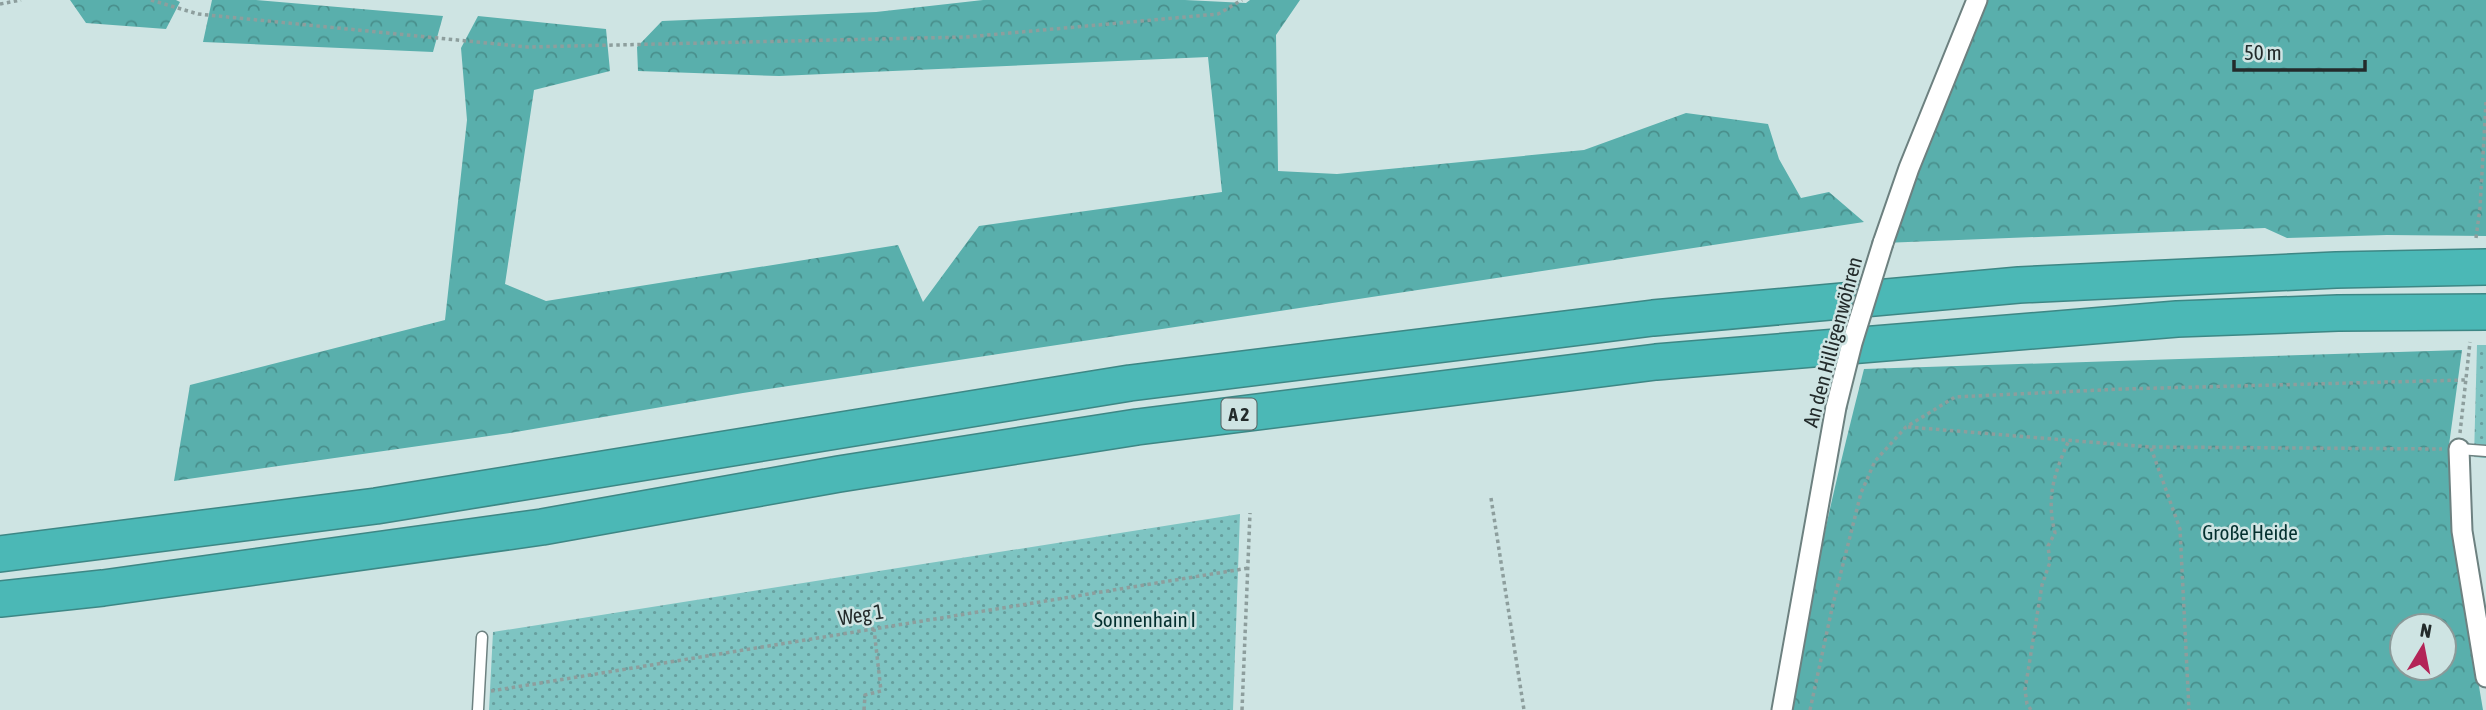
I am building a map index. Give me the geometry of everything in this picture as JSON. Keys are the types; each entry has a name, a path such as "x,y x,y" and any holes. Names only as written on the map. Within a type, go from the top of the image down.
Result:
{"highway":[{"name":"A 2","path":"0,554 376,506 1130,383 1653,317 2019,285 2336,270 2481,253"},
{"name":"A 2","path":"0,599 542,527 839,474 1137,427 1656,362 2177,319 2338,313 2486,312"}],"street":[{"name":"An den Hilligenwöhren","path":"1782,710 1836,407 1852,343 1909,168 1977,0"},
{"path":"2459,449 2462,531 2476,572 2486,677"}],"lane":[{"path":"2459,449 2486,451"},
{"path":"478,710 482,637"}],"path":[{"path":"0,4 21,0"},
{"path":"151,0 198,14 527,47 966,37 1218,14 1242,0"},
{"path":"2481,253 2480,208 2486,102"},
{"path":"2480,208 2486,208"},
{"path":"1906,427 2150,447 2459,449 2470,342"},
{"path":"1810,710 1861,493 1875,461 1906,427 1955,397 2122,389 2465,380"},
{"path":"2028,708 2025,690 2032,634 2042,585 2050,562 2048,546 2055,533 2049,512 2055,472 2069,440"},
{"path":"2150,447 2180,529 2189,710"},
{"path":"1491,498 1524,710"},
{"path":"1242,710 1250,513"},
{"name":"Weg 1","path":"478,692 1249,568"},
{"path":"864,710 865,695 881,691 874,629"}],"green space":[{"path":"70,0 180,2 166,29 86,23"},
{"path":"212,0 256,0 443,16 433,52 203,42"},
{"path":"983,0 1185,0 1246,3 1250,0 1300,0 1276,35 1278,171 1337,174 1584,150 1686,113 1768,124 1779,159 1801,198 1829,192 1864,222 743,393 510,433 174,481 190,385 445,320 467,120 461,48 478,16 606,29 610,71 534,90 505,284 546,301 898,245 923,302 979,226 1222,192 1208,57 779,76 638,71 637,47 662,21 876,12"},
{"path":"1977,0 2486,0 2486,236 2287,238 2265,228 1883,243"},
{"path":"2477,345 2486,345 2486,458 2474,457"},
{"name":"Große Heide","path":"2462,350 2449,445 2460,573 2483,710 1789,710 1843,454 1864,369"},
{"name":"Sonnenhain I","path":"1240,514 1233,710 489,710 493,632"}]}
